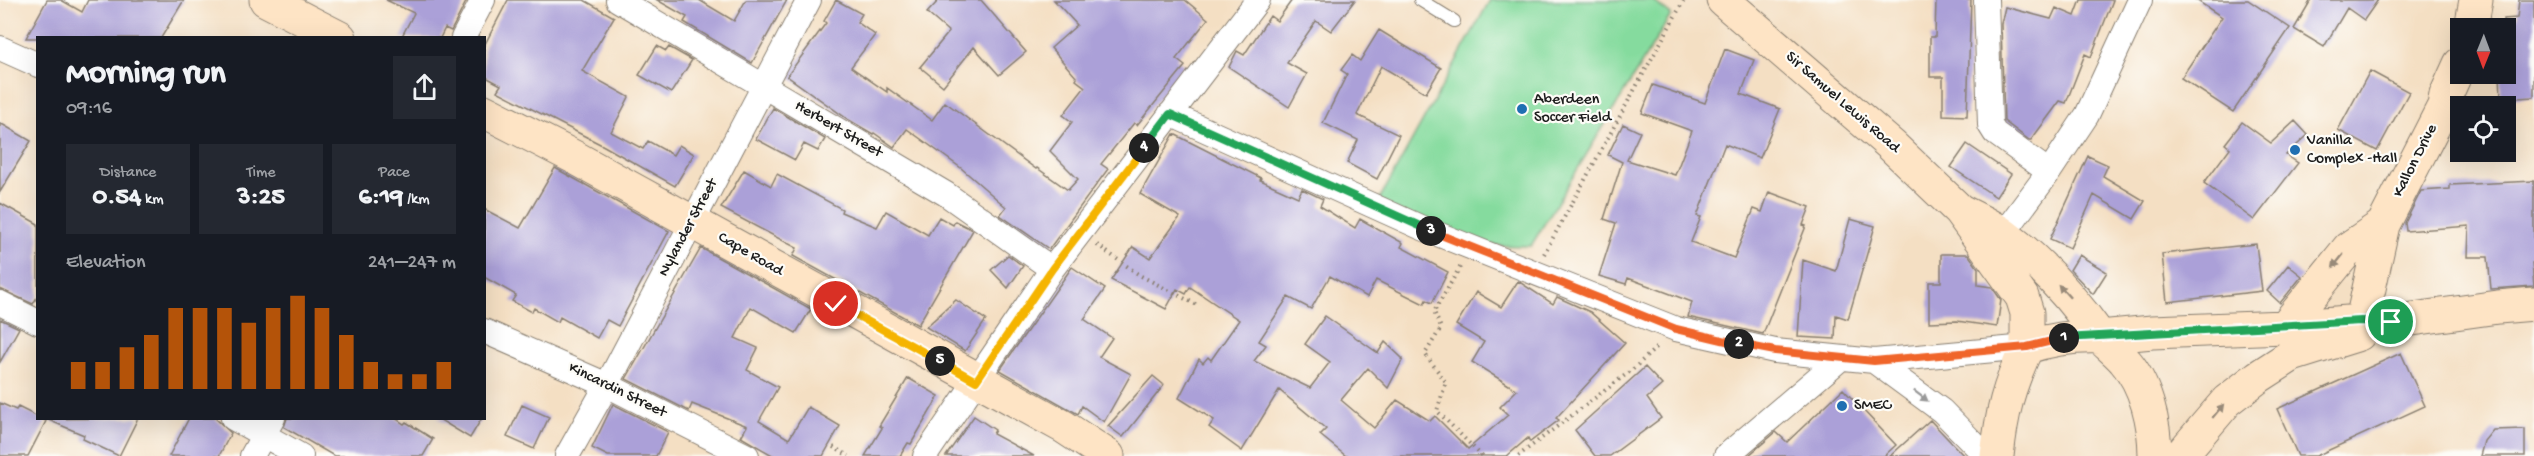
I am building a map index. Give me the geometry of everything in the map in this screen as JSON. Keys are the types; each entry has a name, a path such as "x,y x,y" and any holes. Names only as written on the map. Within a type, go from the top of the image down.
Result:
{"main road":[{"path":"266,0 336,36"},
{"name":"Sir Samuel Lewis Road","path":"1723,0 1892,146 1959,210"},
{"path":"2473,18 2476,0"},
{"name":"Kallon Drive","path":"2370,326 2383,225 2444,106 2451,84"},
{"name":"Cape Road","path":"486,112 692,222 1064,428 1107,456"},
{"path":"1959,210 2003,234 2052,278 2079,306 2100,337 2125,361 2140,384 2155,431 2155,456"},
{"path":"1959,210 2022,297 2027,314 2027,347 2011,383 2002,413 1997,456"},
{"name":"Kallon Drive","path":"2285,327 2349,248 2383,225"},
{"path":"2027,347 2053,339 2152,332 2370,326 2498,307 2534,304"},
{"path":"2180,456 2227,401 2258,377 2292,355 2370,326"}],"street":[{"path":"464,36 483,0"},
{"name":"Herbert Street","path":"618,0 946,194 1052,269"},
{"name":"Nylander Street","path":"567,456 607,385 809,0"},
{"path":"925,456 1052,269 1258,0"},
{"path":"1986,0 1990,125 1995,133 2049,172"},
{"path":"2003,234 2049,172 2087,115 2140,0"},
{"path":"0,48 36,64"},
{"path":"1170,114 1275,163 1471,248 1676,329 1775,351 1874,361 2027,347"},
{"path":"0,303 36,321"},
{"name":"Kincardin Street","path":"486,332 607,385 747,456"},
{"path":"1726,456 1840,359"},
{"path":"1874,361 1942,411 1986,456"},
{"path":"241,420 269,426 301,456"},
{"path":"252,456 269,426"}],"lane":[{"path":"1420,0 1454,21"}],"path":[{"path":"1533,274 1684,0"},
{"path":"1079,233 1141,276 1199,306"},
{"path":"1471,248 1434,312 1441,328 1425,354 1446,382 1437,411 1482,456"},
{"path":"1518,456 1632,370 1676,329"},
{"path":"833,447 849,456"}],"green space":[{"name":"Aberdeen Soccer Field","path":"1490,0 1652,0 1671,15 1531,246 1472,245 1378,202"}],"building":[{"path":"47,0 61,0 82,12 88,0 184,0 162,36 36,36 36,38 26,38"},
{"path":"386,0 467,0 451,31 445,28 441,36 402,36 414,13"},
{"path":"508,0 584,0 614,17 582,71 629,97 611,132 643,149 648,141 673,155 679,145 694,154 675,186 604,146 497,91 501,85 486,77 486,42"},
{"path":"657,0 699,0 734,21 746,0 787,0 752,63 684,22 687,17"},
{"path":"836,0 862,14 857,22 875,35 851,67 887,92 887,88 932,120 945,102 1068,190 1078,179 1050,151 1072,122 1063,115 1085,87 1076,80 1077,78 1051,48 1077,25 1054,0 1185,0 1208,19 1176,59 1185,66 1137,125 1134,123 1101,164 1108,169 1049,249 1000,215 1006,207 961,168 907,129 894,147 849,120 787,76 826,23 824,21"},
{"path":"939,0 981,0 1026,52 999,75 974,47 943,86 920,67 949,32 927,13"},
{"path":"1292,0 1355,0 1331,31 1316,21 1287,63 1307,74 1289,107 1229,67 1237,51 1244,55 1270,16 1277,21"},
{"path":"1936,0 1971,0 1967,116 1943,115 1943,77 1930,77 1930,37 1935,37"},
{"path":"2081,0 2113,0 2091,57 2085,54 2066,103 2060,101 2029,140 2004,121 2001,24 2005,7 2051,19 2056,8 2075,16"},
{"path":"2196,0 2248,0 2290,28 2233,112 2181,78 2222,17"},
{"path":"2311,0 2378,0 2364,20 2347,8 2324,47 2294,29"},
{"path":"2519,0 2534,0 2534,97 2501,96 2500,84 2516,84"},
{"path":"1379,30 1441,68 1426,93 1381,66 1357,115 1399,135 1377,179 1347,163 1358,140 1323,123 1347,74 1341,70 1352,55 1360,61"},
{"path":"657,46 666,51 669,47 692,60 671,93 639,75"},
{"path":"1725,49 1754,60 1741,94 1780,109 1760,158 1725,144 1697,216 1701,217 1691,242 1734,258 1754,209 1762,212 1769,192 1810,207 1803,225 1806,226 1763,334 1688,317 1692,302 1628,278 1626,284 1599,276 1616,223 1604,219 1622,162 1608,155 1623,124 1640,132 1627,160 1675,175 1692,131 1642,113 1653,85 1705,103"},
{"path":"2370,71 2409,92 2377,151 2338,130"},
{"path":"773,108 825,139 818,151 804,144 795,160 756,139"},
{"path":"2295,121 2308,135 2286,155 2298,163 2254,220 2204,183 2230,148 2225,144 2242,122 2271,143"},
{"path":"0,123 31,141 0,192"},
{"path":"1174,134 1261,178 1260,180 1298,197 1302,189 1323,199 1320,206 1355,228 1360,219 1403,243 1401,247 1448,272 1432,303 1426,300 1424,304 1376,280 1367,297 1330,276 1311,309 1288,297 1259,341 1266,345 1254,361 1310,388 1330,362 1305,344 1325,316 1378,353 1385,342 1403,359 1388,388 1368,368 1341,400 1374,428 1397,400 1430,421 1435,416 1468,449 1508,415 1500,407 1517,390 1472,362 1484,342 1456,325 1476,292 1501,307 1518,281 1553,304 1557,297 1590,312 1625,343 1556,418 1559,420 1530,442 1528,438 1507,456 1346,456 1320,435 1326,429 1279,390 1242,451 1209,427 1214,420 1179,398 1199,359 1203,363 1208,357 1211,360 1239,320 1190,287 1186,294 1177,289 1166,309 1111,280 1133,247 1150,258 1180,217 1140,194"},
{"path":"1967,144 2011,174 1996,197 1951,167"},
{"path":"2088,156 2108,165 2103,176 2145,201 2134,219 2094,195 2070,248 2050,239"},
{"path":"555,168 669,231 618,326 607,320 597,338 560,317 558,322 534,308 532,312 512,301 516,295 486,278 486,210 520,228"},
{"path":"744,170 771,186 777,174 842,209 841,212 877,227 886,211 928,235 939,217 953,225 955,221 973,230 918,325 793,256 797,248 721,208"},
{"path":"2534,181 2534,263 2532,263 2534,286 2491,289 2488,257 2468,257 2469,226 2406,231 2405,223 2421,191 2450,189 2450,185"},
{"path":"0,203 36,223 36,299 33,304 0,289"},
{"path":"1850,219 1875,226 1848,319 1836,315 1835,339 1798,337 1803,260 1836,271"},
{"path":"2256,244 2262,291 2167,302 2162,254"},
{"path":"701,248 811,309 796,333 751,307 735,338 758,348 747,370 778,387 759,421 789,439 808,407 840,426 823,456 774,456 741,437 747,426 692,404 689,411 626,379"},
{"path":"1941,254 1968,254 1978,268 1978,285 1992,287 2001,300 1997,327 1957,321 1929,322 1929,282 1941,282"},
{"path":"1008,255 1023,266 1008,288 991,270"},
{"path":"2079,255 2107,272 2093,294 2070,270"},
{"path":"2288,265 2302,276 2280,303 2267,291"},
{"path":"1072,267 1105,289 1084,319 1112,338 1099,357 1131,374 1104,422 1082,406 1078,414 1000,370"},
{"path":"956,300 986,320 965,351 926,327"},
{"path":"0,319 19,328 0,362"},
{"path":"2401,353 2425,406 2316,456 2298,456 2277,409"},
{"path":"1645,367 1662,385 1647,398 1661,418 1610,456 1595,456 1575,430"},
{"path":"1153,376 1164,385 1123,437 1108,426"},
{"path":"908,378 939,396 911,444 908,443 900,456 865,456 882,428 879,426"},
{"name":"SMEC","path":"1843,389 1896,445 1884,456 1748,456 1776,432 1787,442"},
{"path":"0,403 16,410 18,407 36,416 36,420 46,421 28,456 0,456"},
{"path":"613,404 668,432 656,456 608,456 592,448"},
{"path":"522,405 549,417 534,449 507,437"},
{"path":"974,416 995,430 993,434 1034,456 946,456"},
{"path":"48,420 137,420 119,456 83,439 84,435"},
{"path":"188,420 217,420 231,433 219,456 169,456"},
{"path":"286,420 398,420 404,424 406,422 433,439 423,456 334,456 284,427"},
{"path":"440,420 481,420 470,438"},
{"path":"1930,420 1964,456 1890,456"},
{"path":"2525,429 2525,456 2480,456 2484,441 2493,430"}],"place":[{"name":"Aberdeen Soccer Field","path":"1522,109"},
{"name":"Vanilla Complex -Hall","path":"2295,150"},
{"name":"SMEC","path":"1842,406"}],"route":[{"path":"836,304 976,381 1052,269 1170,114 1420,227 1617,308 1676,329 1775,351 1874,361 2027,347 2053,339 2361,321 2391,322"}]}
